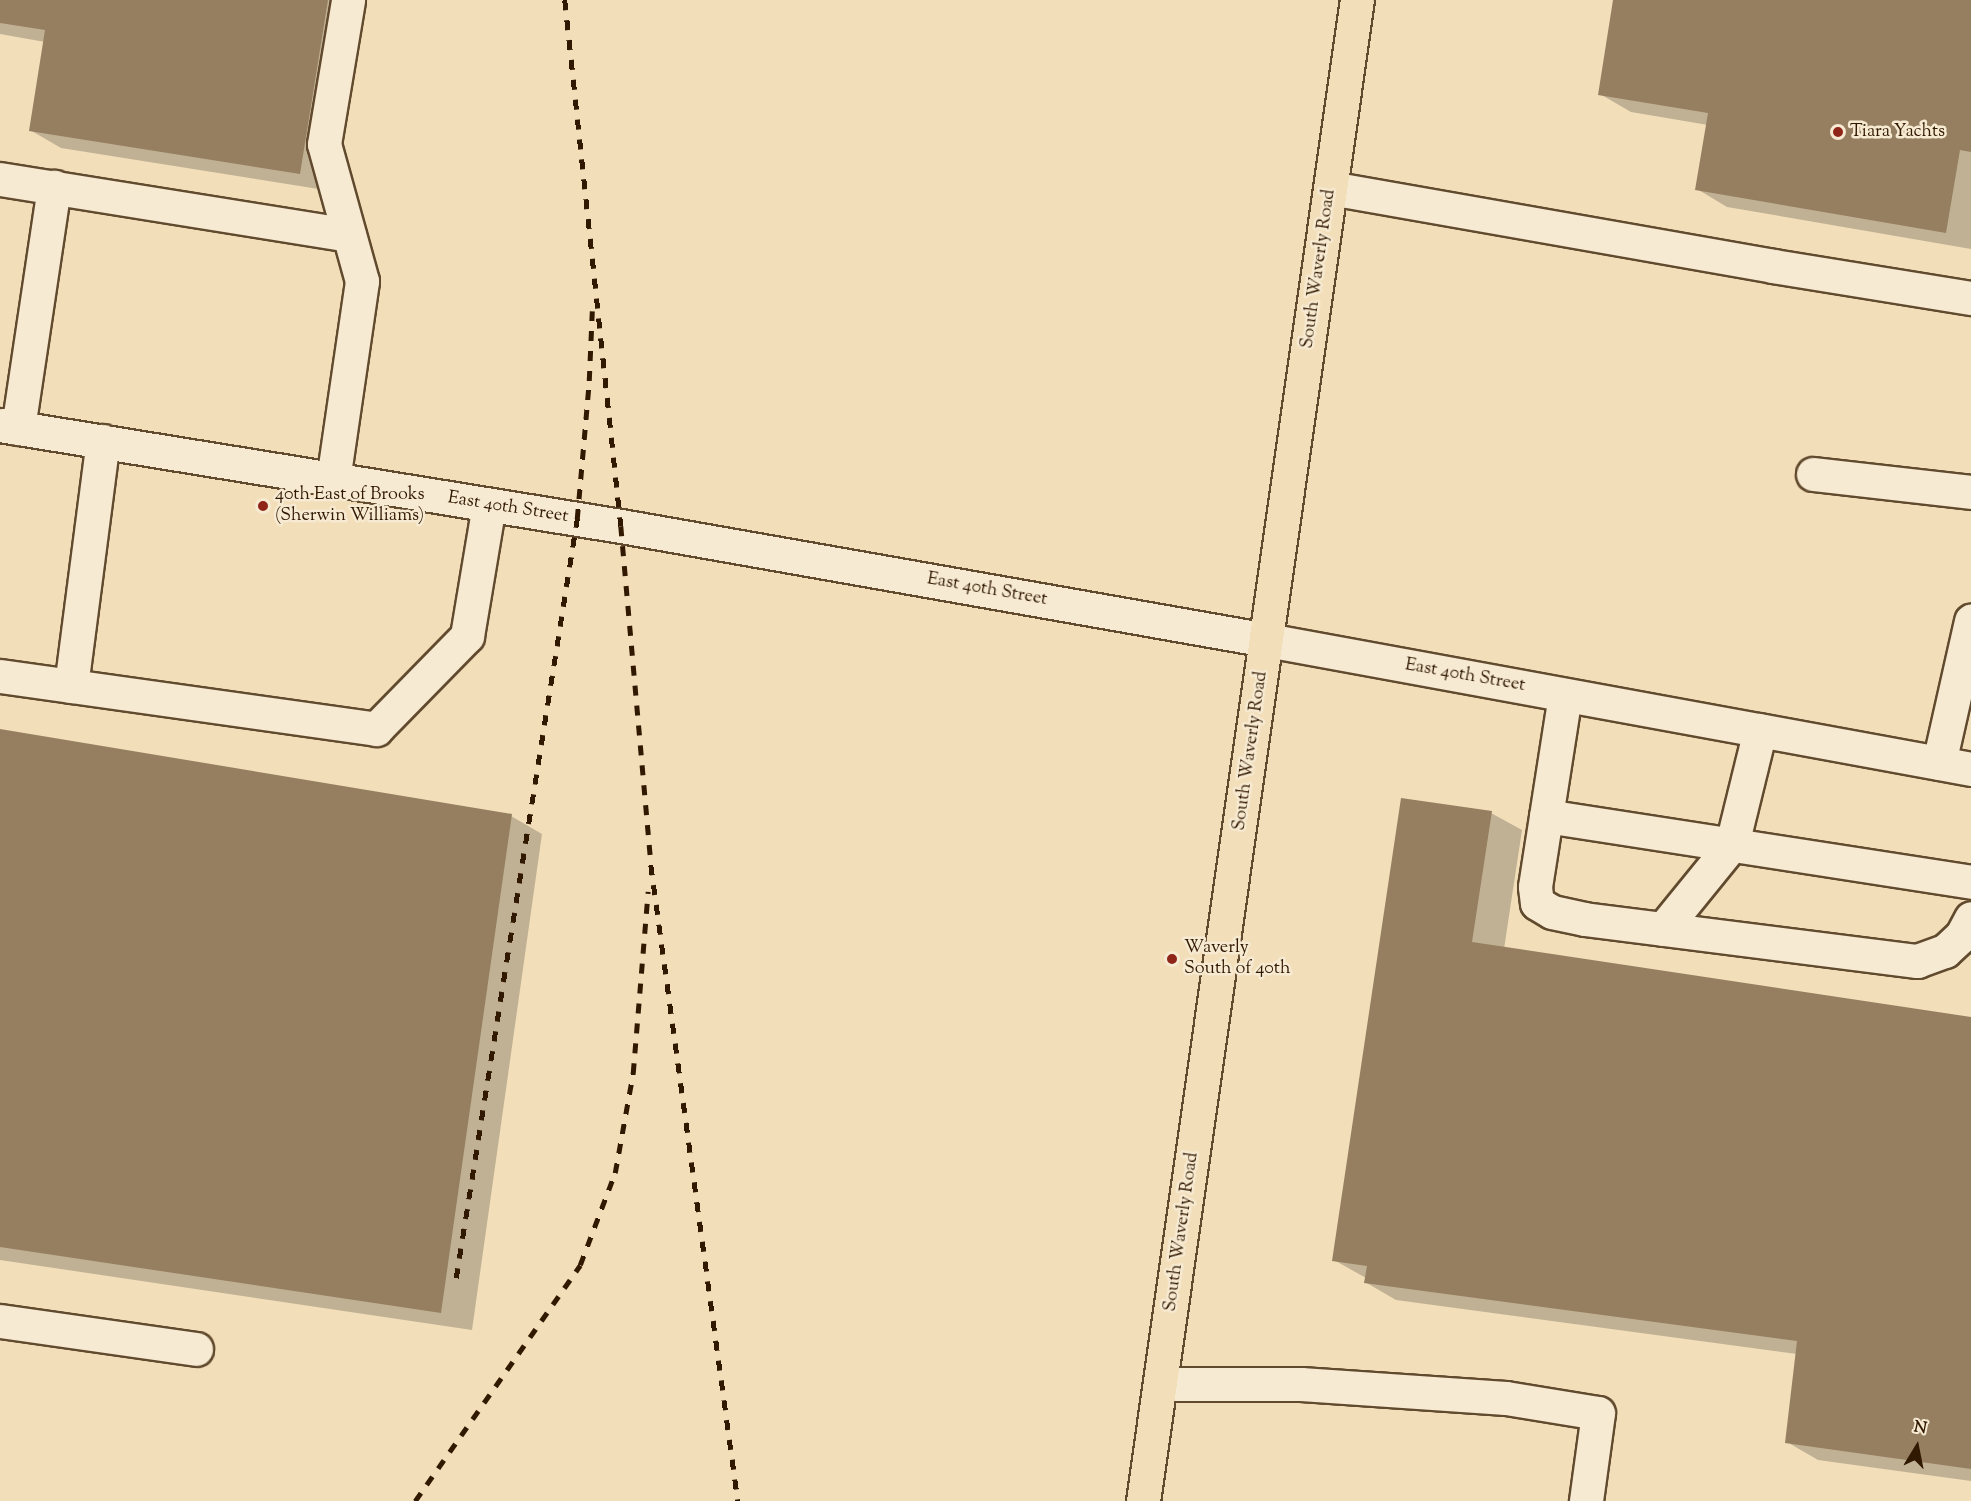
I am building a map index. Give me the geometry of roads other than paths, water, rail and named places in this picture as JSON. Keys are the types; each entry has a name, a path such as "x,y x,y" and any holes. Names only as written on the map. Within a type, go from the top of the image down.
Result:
{"main road":[{"name":"South Waverly Road","path":"1143,1501 1268,640 1357,0"}],"street":[{"path":"333,480 362,281 324,144 348,0"},
{"path":"0,179 349,235"},
{"path":"9,427 54,188"},
{"path":"1331,188 1773,266 1971,297"},
{"name":"East 40th Street","path":"9,427 489,505 1268,640 1971,769"},
{"path":"71,686 103,441"},
{"path":"1813,474 1971,492"},
{"path":"0,676 376,729 467,636 489,505"},
{"path":"1939,763 1971,621"},
{"path":"1565,695 1534,887 1537,903 1552,912 1584,919 1917,961 1945,951 1962,935 1971,918"},
{"path":"1663,929 1732,844 1760,730"},
{"path":"1546,816 1971,882"},
{"path":"0,1321 196,1349"},
{"path":"1160,1384 1301,1384 1506,1398 1598,1413 1586,1501"}],"railway":[{"path":"565,0 621,526 651,865 738,1501"},
{"path":"456,1278 577,519 589,381 592,311"},
{"path":"415,1501 580,1265 615,1173 633,1073 648,892"}],"place":[{"name":"Tiara Yachts","path":"1838,132"},
{"name":"40th East of Brooks (Sherwin Williams)","path":"263,506"},
{"name":"Waverly South of 40th","path":"1172,959"}]}
